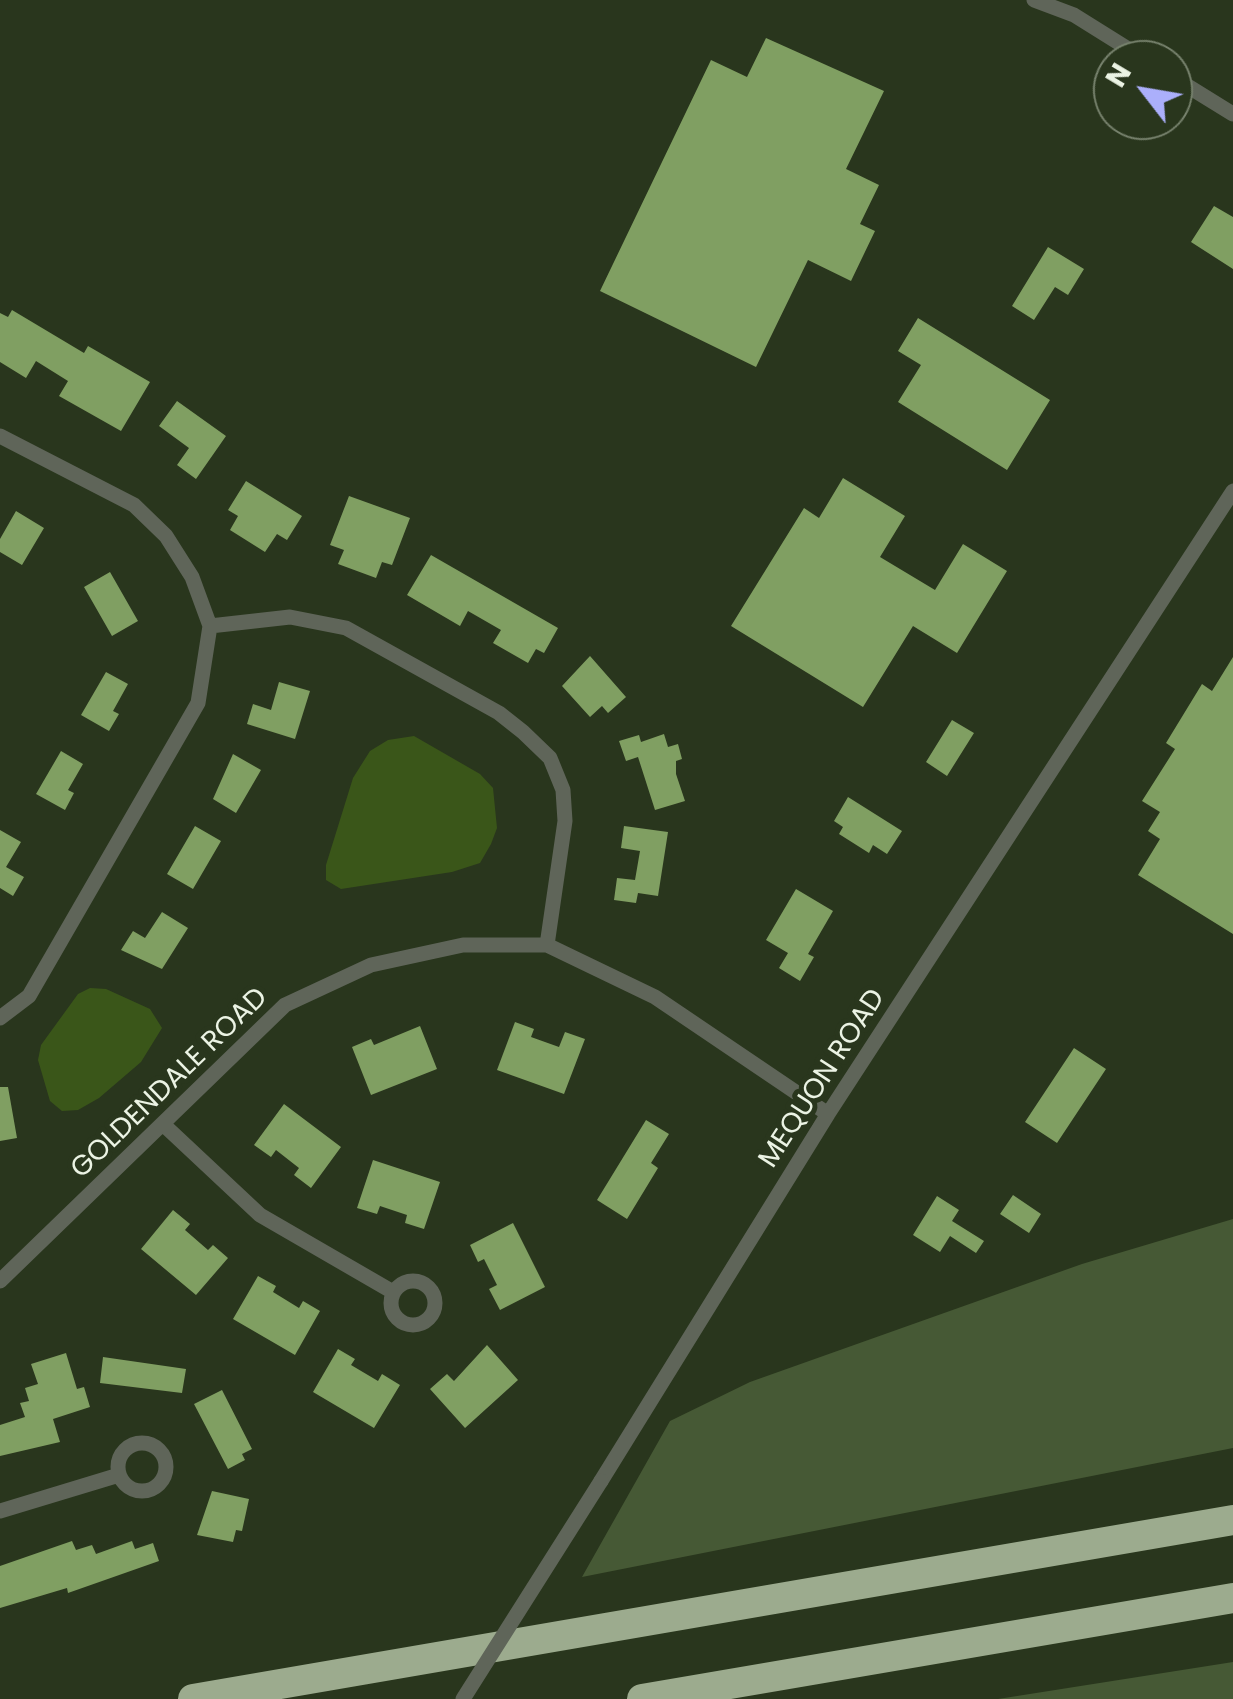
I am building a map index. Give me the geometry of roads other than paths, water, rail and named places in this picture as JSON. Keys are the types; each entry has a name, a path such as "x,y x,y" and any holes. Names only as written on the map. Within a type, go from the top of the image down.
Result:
{"highway":[{"path":"192,1699 1233,1520"},
{"path":"642,1699 1233,1598"}],"street":[{"path":"1034,0 1074,15 1114,40"},
{"path":"1193,89 1233,114"},
{"path":"0,436 134,505 166,536 192,576 210,626 198,704 29,996 0,1018"},
{"name":"MEQUON ROAD","path":"463,1699 828,1114 1233,492"},
{"path":"210,626 290,618 346,628 499,713 550,758 563,790 566,821 547,946"},
{"name":"GOLDENDALE ROAD","path":"0,1282 165,1126 285,1005 371,965 463,945 547,946 655,997 828,1114"},
{"path":"165,1126 260,1214 394,1292"},
{"path":"0,1511 119,1475"}]}
